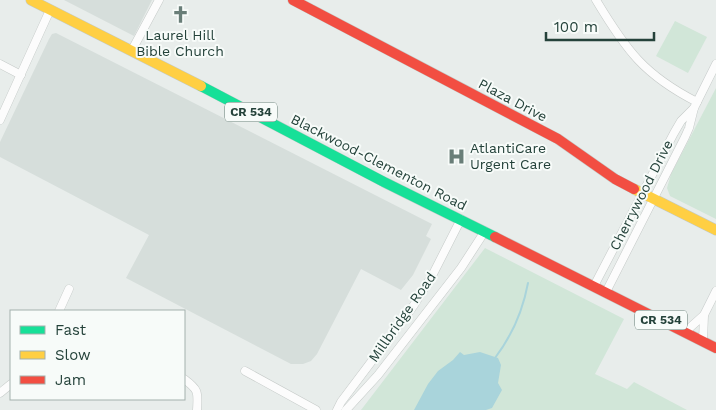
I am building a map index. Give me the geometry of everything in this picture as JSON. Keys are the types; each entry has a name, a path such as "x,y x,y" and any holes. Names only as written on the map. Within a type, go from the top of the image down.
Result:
{"main road":[{"name":"Blackwood-Clementon Road","path":"31,0 132,50 384,182 462,219 716,348"},
{"name":"Plaza Drive","path":"293,0 550,135 615,179 716,230"}],"street":[{"path":"132,50 159,0"},
{"path":"596,0 624,44 637,60 664,84 695,105"},
{"path":"0,120 50,10"},
{"path":"0,64 21,75"},
{"name":"Cherrywood Drive","path":"606,292 689,128 695,105 716,64"},
{"name":"Cherrywood Drive","path":"594,286 677,128 695,105"},
{"name":"Millbridge Road","path":"337,410 341,402 414,305 462,219"},
{"name":"Millbridge Road","path":"346,410 378,374 461,268 485,231"},
{"path":"58,310 69,289"},
{"path":"685,332 704,315 716,292"},
{"path":"703,341 704,315"},
{"path":"245,371 306,408 316,410"},
{"path":"185,380 195,387 198,393 197,410"},
{"path":"0,393 10,385"}],"shaded area":[{"path":"64,0 152,0 134,36"},
{"path":"56,33 432,224 426,236 431,239 413,275 401,290 361,269 317,354 311,361 303,364 291,364 126,278 149,235 0,157 0,142 49,39 52,34"}],"green space":[{"path":"675,21 707,37 688,73 656,56"},
{"path":"716,88 716,219 670,196 667,188 671,174"},
{"path":"485,248 624,319 595,374 627,389 634,382 687,410 361,410"}],"water":[{"path":"460,352 464,355 480,352 498,358 501,365 498,383 502,390 492,408 486,410 414,410 428,384 438,371"}],"waterway":[{"path":"495,358 516,323 528,283"}],"traffic: fast":[{"path":"201,86 384,182 495,237"}],"traffic: slow":[{"path":"31,0 201,86"},
{"path":"634,189 716,230"}],"traffic: jam":[{"path":"293,0 558,139 615,179 634,189"},
{"path":"495,237 716,348"}],"place":[{"name":"Laurel Hill Bible Church","path":"180,15"},
{"name":"AtlantiCare Urgent Care","path":"456,156"}]}
